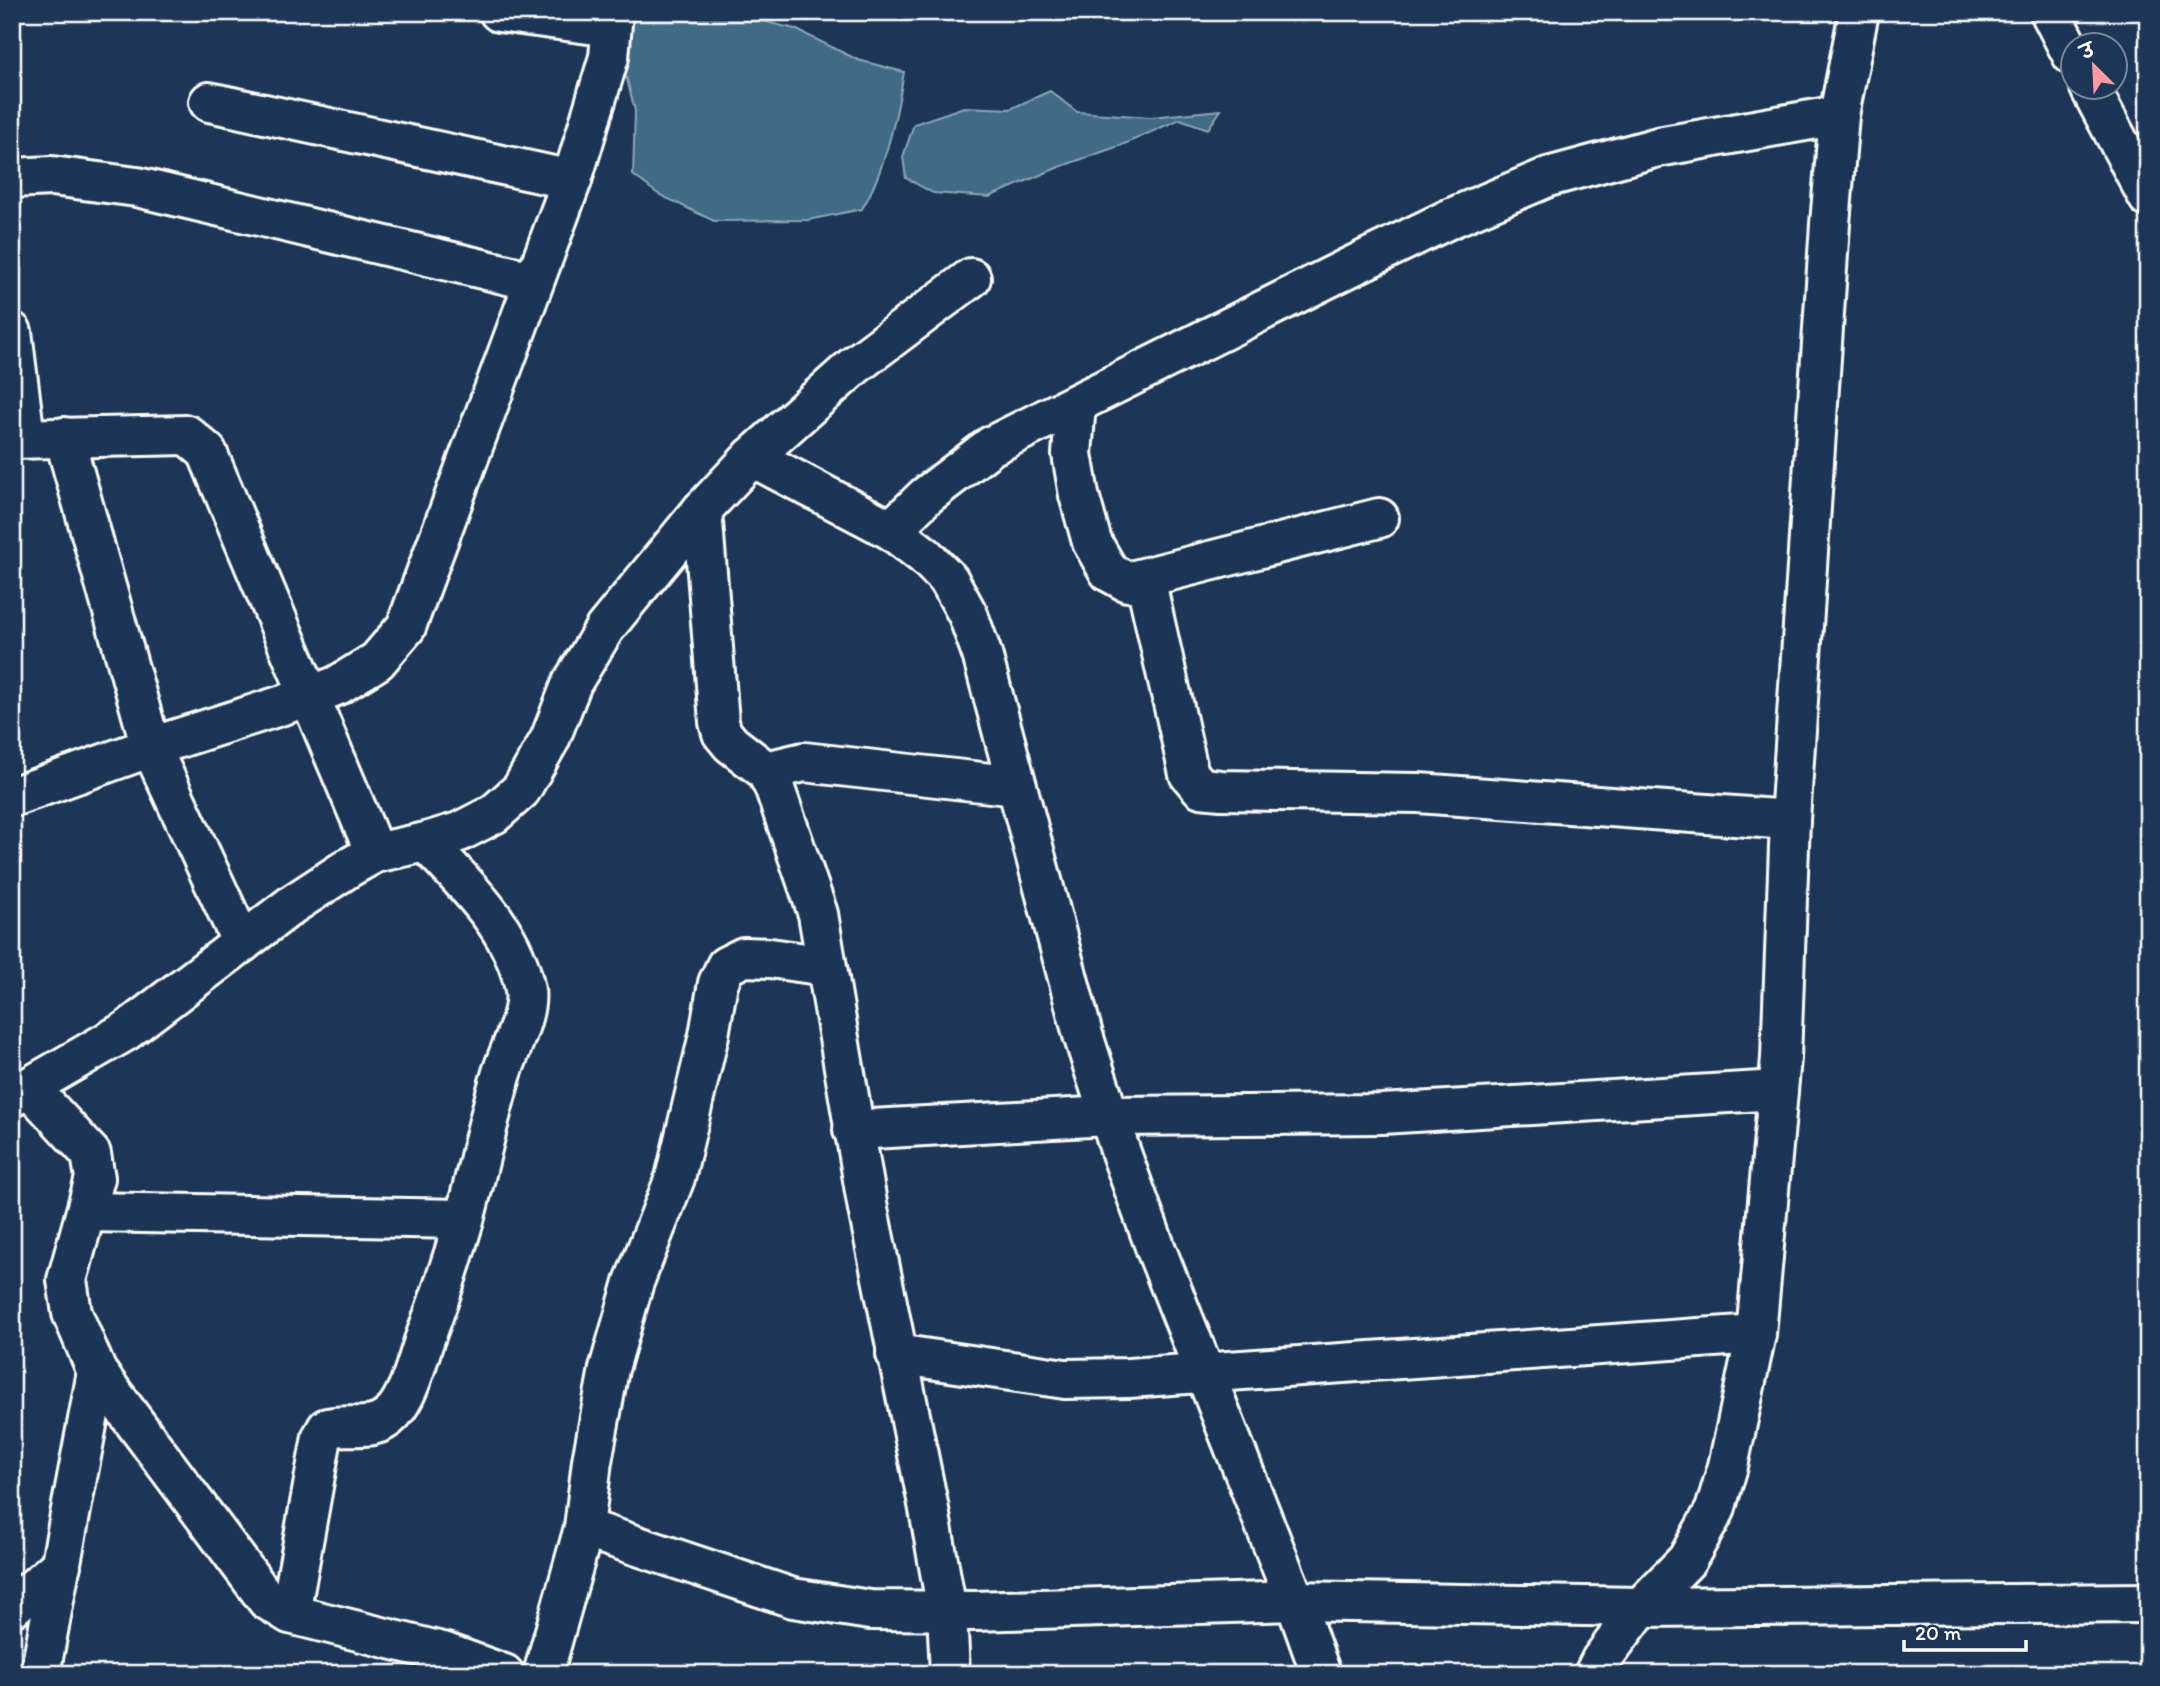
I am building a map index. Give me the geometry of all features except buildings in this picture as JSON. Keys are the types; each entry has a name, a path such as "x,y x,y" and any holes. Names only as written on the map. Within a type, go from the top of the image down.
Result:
{"street":[{"path":"12,797 150,747 338,685 377,661 407,627 572,180 609,57 612,19 499,12"},
{"path":"1594,1674 1601,1660 1641,1606 1687,1560 1715,1510 1728,1466 1756,1335 1778,1090 1790,820 1830,224 1839,115 1859,12"},
{"path":"2050,12 2061,32"},
{"path":"209,102 572,180"},
{"path":"2097,102 2148,197"},
{"path":"891,530 926,496 991,446 1414,236 1548,177 1658,147 1839,115"},
{"path":"12,178 51,176 137,187 533,281"},
{"path":"504,1674 446,1653 290,1614 267,1600 97,1372 72,1313 67,1280 88,1212 95,1178 91,1154 21,1092 126,1031 304,897 375,853 459,832 494,814 521,790 550,739 572,683 605,628 702,510 752,457 854,366 971,278"},
{"path":"12,332 19,438 187,435 207,452 375,853"},
{"path":"1076,404 1072,454 1079,495 1092,542 1109,572 1127,582 1379,518"},
{"path":"64,438 150,747 242,943"},
{"path":"752,457 891,530 925,556 948,580 968,615 982,654 1083,1035 1108,1116 1157,1252 1295,1601 1321,1674"},
{"path":"702,510 722,733 731,744 766,771 786,816 818,914 853,1130 947,1611 950,1674"},
{"path":"1145,578 1189,774 1201,788 1418,793 1790,820"},
{"path":"766,771 804,762 1017,786"},
{"path":"290,1614 322,1437 327,1428 337,1425 366,1428 385,1420 407,1390 444,1287 502,1076 521,1019 525,993 518,962 493,915 426,842"},
{"path":"542,1674 584,1528 608,1369 634,1282 675,1178 709,1035 718,983 726,966 744,957 826,966"},
{"path":"853,1130 1108,1116 1382,1114 1778,1090"},
{"path":"88,1212 464,1219"},
{"path":"896,1354 1065,1379 1129,1378 1756,1335"},
{"path":"40,1674 97,1372"},
{"path":"584,1528 793,1598 870,1610 947,1611 1295,1601 1641,1606 2148,1603"},
{"path":"12,1607 61,1565"}],"water":[{"path":"638,12 729,13 795,29 858,60 904,72 883,161 862,209 808,220 714,221 658,194 633,175 635,111 622,60 625,15"},
{"path":"1050,91 1077,112 1151,117 1221,110 1208,129 1180,119 1122,145 1059,167 989,197 933,193 906,178 903,157 914,124 964,107 1010,109"}]}
